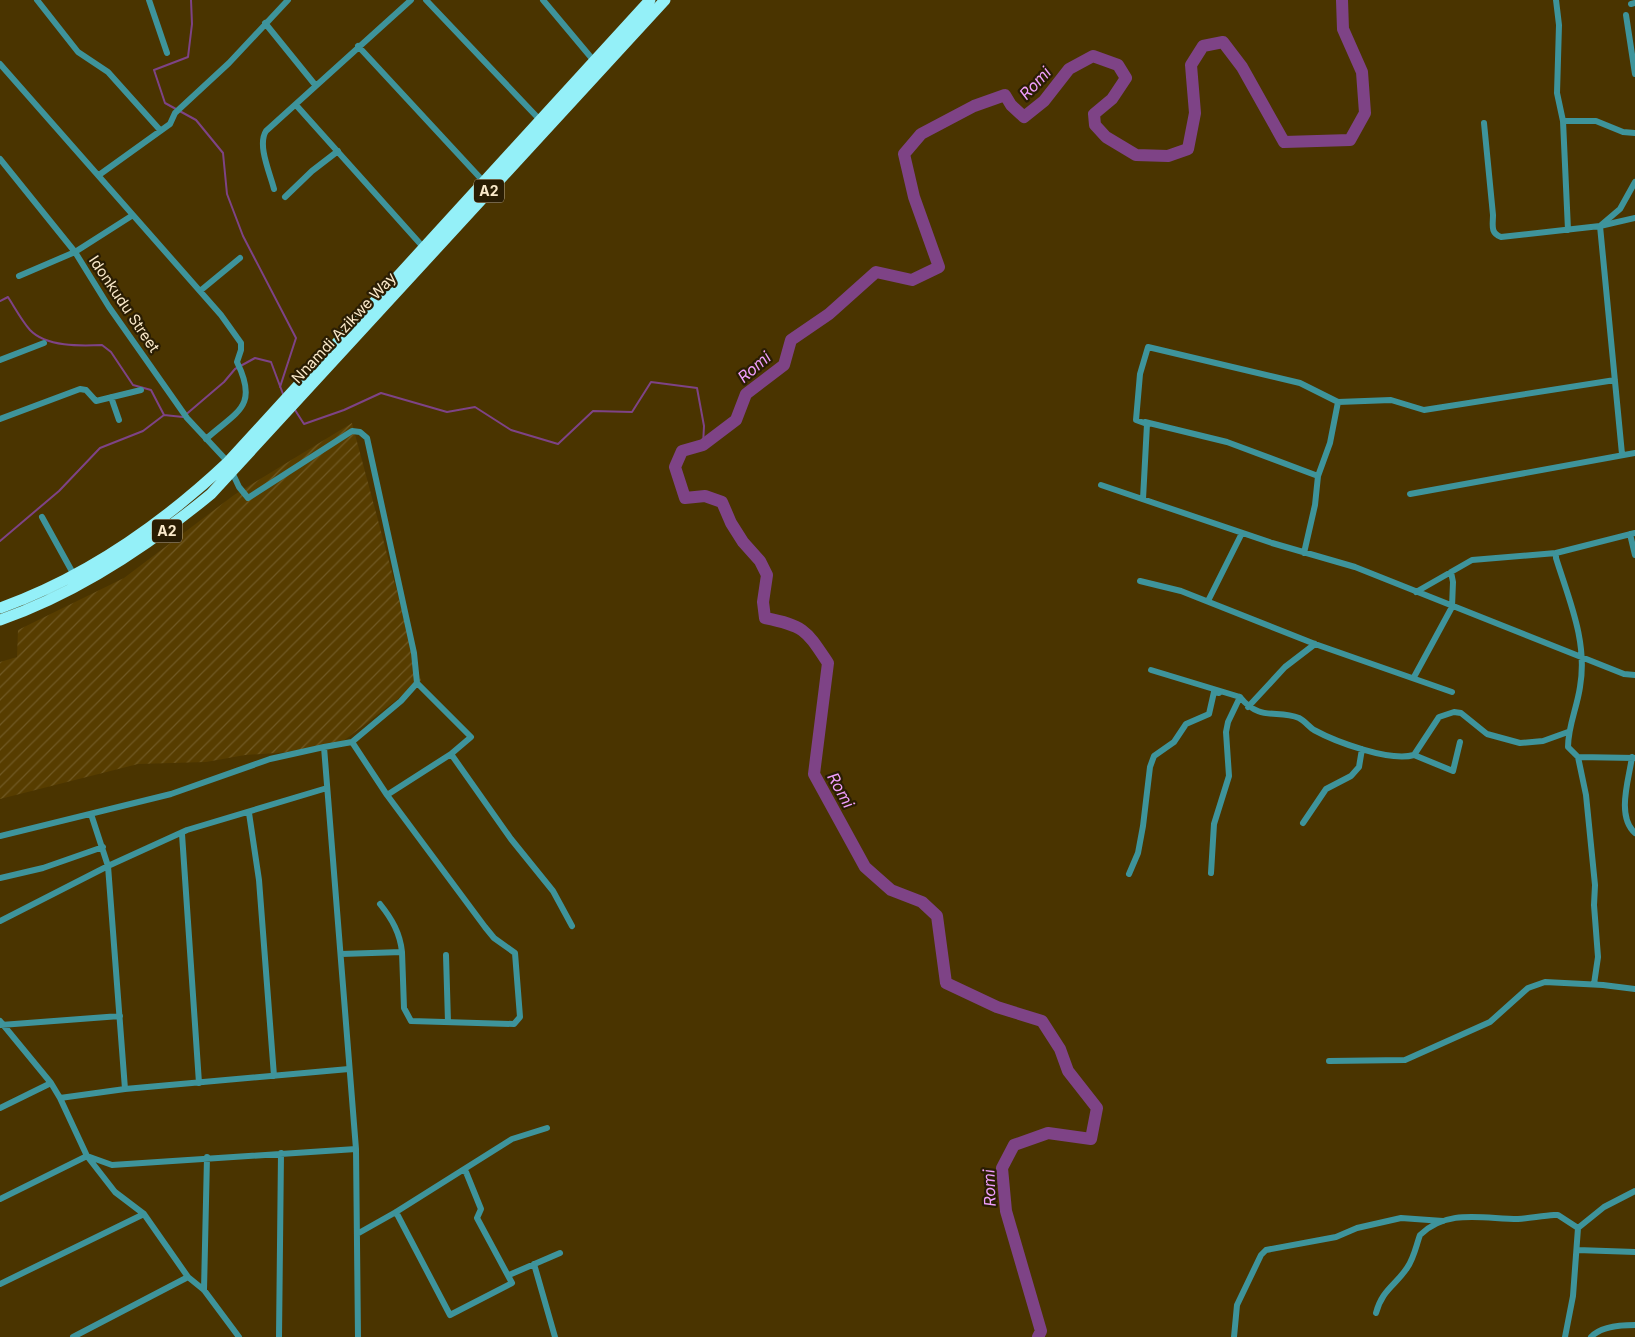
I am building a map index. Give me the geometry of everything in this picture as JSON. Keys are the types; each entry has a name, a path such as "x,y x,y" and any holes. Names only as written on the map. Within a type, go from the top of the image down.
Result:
{"highway":[{"name":"Nnamdi Azikwe Way","path":"0,608 74,575 114,552 165,518 230,467 640,19 649,0"},
{"name":"Nnamdi Azikwe Way","path":"0,620 50,600 125,558 167,531 211,494 230,467 424,248 594,61 640,19 665,0"}],"street":[{"path":"37,0 78,52 108,72 160,130"},
{"path":"149,0 167,53"},
{"path":"100,175 170,124 175,113 229,64 288,0"},
{"path":"274,189 262,137 358,46 411,0"},
{"path":"426,0 540,120"},
{"path":"543,0 594,61"},
{"path":"1556,0 1559,25 1557,93 1563,121 1568,230"},
{"path":"1626,15 1635,74"},
{"path":"265,23 316,86"},
{"path":"358,46 484,182"},
{"path":"0,64 100,175 200,291 241,343 239,366 247,395 244,405 206,438"},
{"path":"296,105 424,248"},
{"path":"1563,121 1596,122 1623,132 1635,133"},
{"path":"1484,123 1493,215 1492,230 1495,235 1500,237 1568,230 1600,226 1635,218"},
{"path":"285,198 312,171 338,151"},
{"name":"Idonkudu Street","path":"0,159 75,252 109,307 185,415 230,467 239,487 248,498 352,432 360,432 367,438 412,644 418,683"},
{"path":"1600,226 1620,209 1633,189 1635,182"},
{"path":"1633,189 1635,200"},
{"path":"19,276 75,252 133,215"},
{"path":"1600,226 1622,454"},
{"path":"200,291 240,258"},
{"path":"0,360 44,343"},
{"path":"1136,420 1140,374 1148,346 1300,383 1338,402 1391,400 1424,410 1615,380"},
{"path":"0,419 80,389 86,390 94,401 141,390"},
{"path":"111,397 119,420"},
{"path":"1304,552 1315,505 1318,476 1330,443 1338,402"},
{"path":"1136,420 1226,442 1318,476"},
{"path":"1136,420 1147,424 1143,499"},
{"path":"1410,494 1635,453"},
{"path":"1101,485 1242,533 1355,567 1624,674 1635,675"},
{"path":"42,516 74,575"},
{"path":"1208,601 1242,533"},
{"path":"1416,592 1472,560 1482,558 1556,553 1632,534 1635,555"},
{"path":"1556,553 1574,610 1581,656 1581,686 1568,732 1568,747"},
{"path":"1414,677 1452,607 1453,582 1451,572"},
{"path":"1140,581 1181,591 1315,644 1414,677 1452,692"},
{"path":"1248,708 1285,668 1315,644"},
{"path":"1151,670 1240,697 1248,708 1272,715 1296,717 1314,729 1362,749 1406,757 1414,755 1453,771 1460,742"},
{"path":"0,836 171,794 270,759 352,742 401,701 418,683 471,737 451,754 387,795"},
{"path":"1129,874 1140,844 1150,767 1154,756 1174,742 1186,724 1209,714 1214,692 1240,697"},
{"path":"1211,873 1214,824 1229,776 1226,732 1240,697"},
{"path":"1414,755 1439,717 1454,712 1460,713 1487,734 1520,743 1543,741 1568,732"},
{"path":"1555,736 1578,757 1586,794 1595,885 1594,905 1598,957 1594,984"},
{"path":"352,742 387,795 485,927 494,938 515,953 520,1017 518,1022 514,1024 411,1021 404,1008 401,938 380,904"},
{"path":"324,747 356,1149 358,1337"},
{"path":"1303,823 1326,789 1351,776 1359,767 1362,749"},
{"path":"451,754 511,839 553,891 572,926"},
{"path":"1578,757 1633,758 1624,806 1631,829 1635,833"},
{"path":"0,921 108,866 188,830 250,813 327,788"},
{"path":"250,813 259,880 274,1076"},
{"path":"91,814 108,866 125,1089"},
{"path":"182,834 199,1083"},
{"path":"0,878 43,868 103,847"},
{"path":"341,954 402,952"},
{"path":"446,955 448,1022"},
{"path":"1330,1061 1405,1060 1490,1022 1528,988 1545,982 1594,984 1635,989"},
{"path":"1,1024 120,1016"},
{"path":"1,1024 52,1083 88,1156 115,1192 144,1214 188,1277 204,1290 239,1337"},
{"path":"60,1098 125,1089 349,1069"},
{"path":"0,1108 52,1083"},
{"path":"357,1234 463,1171 512,1139 548,1128"},
{"path":"0,1199 88,1156 112,1165 207,1157 356,1149"},
{"path":"279,1337 281,1153"},
{"path":"204,1290 207,1157"},
{"path":"396,1212 450,1315 512,1283 477,1218 481,1209 466,1172 463,1171"},
{"path":"1565,1337 1573,1296 1578,1228 1604,1207 1635,1192"},
{"path":"0,1284 144,1214"},
{"path":"1234,1337 1237,1305 1260,1255 1266,1250 1336,1237 1357,1228 1401,1218 1443,1221 1468,1216 1519,1219 1554,1214 1578,1228"},
{"path":"1376,1313 1383,1293 1406,1270 1412,1259 1420,1234 1443,1221"},
{"path":"1577,1250 1635,1252"},
{"path":"509,1275 560,1253"},
{"path":"534,1264 555,1337"},
{"path":"73,1337 188,1277"},
{"path":"1591,1337 1596,1332 1612,1328 1635,1326"}],"shaded area":[{"path":"352,423 421,681 333,749 245,755 206,762 138,764 0,799 0,662 17,657 18,630 124,578 234,495"}],"waterway":[{"path":"191,0 192,24 188,57 154,70 165,103 196,120 223,153 227,194 243,236 296,338 280,387"},
{"name":"Romi","path":"1038,1337 1041,1331 1006,1211 1002,1168 1014,1145 1048,1133 1091,1139 1097,1108 1068,1071 1060,1049 1042,1021 997,1007 946,983 937,916 922,902 891,890 865,867 814,774 828,663 809,636 803,631 789,624 765,618 763,602 767,575 760,561 743,542 731,523 722,502 705,496 685,498 675,467 682,451 703,445 736,420 746,394 784,365 791,340 829,314 876,272 912,280 939,267 914,197 904,154 921,134 974,106 1005,95 1011,105 1024,117 1044,101 1069,69 1093,56 1118,65 1126,78 1112,99 1094,114 1095,125 1106,137 1136,155 1168,156 1188,149 1195,113 1191,65 1203,46 1223,42 1242,67 1284,142 1350,140 1365,113 1362,72 1343,29 1342,0"},
{"path":"0,301 8,297 30,330 45,340 64,344 102,345 111,352 133,385 151,390 164,415 183,417 224,382 235,369 255,358 271,362 283,394"},
{"path":"295,410 304,424 344,410 381,393 447,412 475,407 511,430 558,444 593,411 632,412 651,382 697,388 704,426 703,445"},
{"path":"0,541 59,491 100,448 143,431 164,415"}]}
